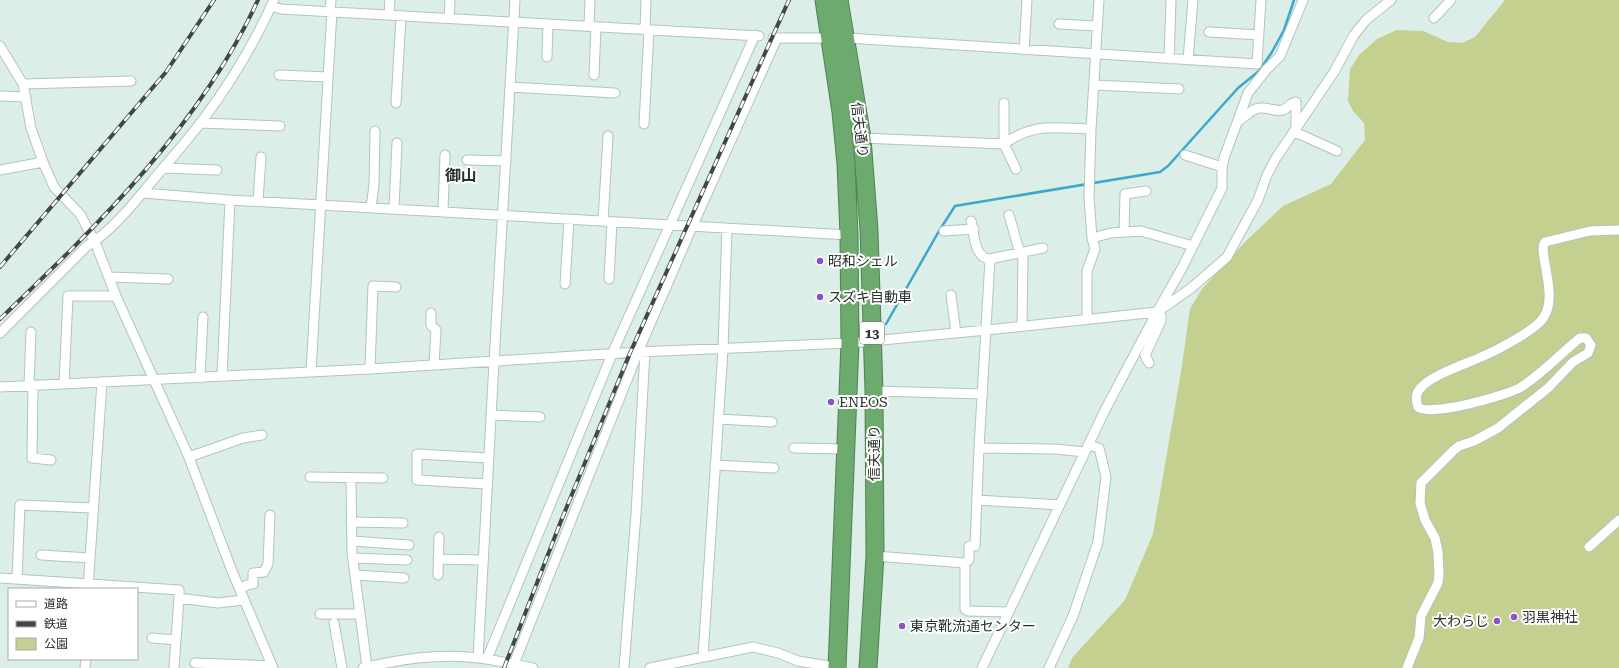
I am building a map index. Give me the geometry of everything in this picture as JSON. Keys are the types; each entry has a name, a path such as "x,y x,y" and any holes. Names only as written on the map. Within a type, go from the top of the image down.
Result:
{"highway":[{"name":"信夫通り","path":"824,0 839,38 862,138 869,230 874,391 875,556 868,668"},
{"name":"信夫通り","path":"838,668 850,343 849,235 839,38 839,0"}],"street":[{"path":"311,371 331,0"},
{"path":"389,15 390,0"},
{"path":"449,18 450,0"},
{"path":"483,658 483,560 515,0"},
{"path":"590,0 594,74"},
{"path":"644,124 647,30 646,0"},
{"path":"1024,50 1027,0"},
{"path":"1087,319 1087,271 1095,249 1092,238 1089,198 1091,129 1099,0"},
{"path":"1169,59 1171,0"},
{"path":"1188,60 1193,0"},
{"path":"1257,64 1261,0"},
{"path":"982,668 1086,449 1222,188 1222,167 1248,93 1267,69 1280,56 1303,0"},
{"path":"0,387 494,362 641,352 850,343 1157,312 1190,289 1228,257 1258,200 1267,175 1276,158 1334,72 1354,35 1366,20 1392,0"},
{"path":"1434,18 1451,0"},
{"path":"0,333 87,246 95,242 143,193 200,123 226,86 249,48 272,3 281,9 757,35 612,354 483,658"},
{"path":"396,102 401,16"},
{"path":"547,57 548,24"},
{"path":"1059,24 1097,26"},
{"path":"1209,32 1259,35"},
{"path":"514,664 692,227 775,38 839,38 1257,64 1267,69"},
{"path":"0,46 23,84 31,128 54,187 80,214 95,242 110,277 116,296 189,457 232,571 272,667 196,663"},
{"path":"279,75 328,77"},
{"path":"23,84 131,81"},
{"path":"1094,85 1179,89"},
{"path":"510,87 616,93"},
{"path":"0,96 26,97"},
{"path":"1238,121 1255,109 1260,108 1280,111 1286,109 1293,102 1296,102 1295,130"},
{"path":"1004,103 1004,144 1016,168"},
{"path":"200,123 280,126"},
{"path":"862,138 1004,144 1031,129 1091,129"},
{"path":"1295,130 1337,151"},
{"path":"372,207 375,131"},
{"path":"608,136 607,222 609,279"},
{"path":"394,208 397,143"},
{"path":"443,211 446,155"},
{"path":"1185,155 1222,167"},
{"path":"258,201 261,157"},
{"path":"467,160 506,161"},
{"path":"0,170 43,162"},
{"path":"163,168 217,170"},
{"path":"1124,232 1124,194 1146,191"},
{"path":"143,193 230,200 394,208 669,226 849,235"},
{"path":"222,376 230,200"},
{"path":"1009,215 1021,252 1023,254 1022,326"},
{"path":"565,284 569,219"},
{"path":"944,231 972,225 978,254 990,260 1043,248"},
{"path":"703,656 723,349 727,229"},
{"path":"1407,668 1419,638 1422,616 1438,583 1439,574 1438,552 1435,538 1425,520 1420,503 1421,483 1454,450 1498,428 1534,400 1573,362 1588,353 1591,345 1586,338 1580,338 1526,384 1507,394 1450,408 1424,410 1419,409 1416,402 1419,389 1448,371 1483,356 1514,339 1543,319 1547,310 1549,293 1549,280 1542,248 1545,242 1590,231 1619,230"},
{"path":"1092,238 1111,233 1148,232 1193,246"},
{"path":"990,260 975,546 969,546 969,560 965,563 965,609 968,611 1009,612"},
{"path":"110,277 168,279"},
{"path":"370,368 373,286 396,287"},
{"path":"951,295 956,333"},
{"path":"64,384 68,296 116,296"},
{"path":"1149,363 1145,355 1161,321 1161,315 1157,312"},
{"path":"431,313 431,325 436,330 434,365"},
{"path":"200,378 203,317"},
{"path":"31,332 32,458 51,460"},
{"path":"624,668 636,514 641,352"},
{"path":"88,586 102,382"},
{"path":"874,391 983,394"},
{"path":"491,415 540,417"},
{"path":"718,419 772,422"},
{"path":"189,457 242,438 262,435"},
{"path":"794,448 845,449"},
{"path":"979,448 1055,450 1099,448 1106,477 1098,542 1073,616 1049,668"},
{"path":"487,484 417,480 417,454 489,458"},
{"path":"715,465 774,468"},
{"path":"310,477 383,478"},
{"path":"351,478 351,522 354,575 360,614 365,668 395,664 424,656 447,656 483,658 533,668"},
{"path":"977,500 1060,505"},
{"path":"17,579 20,505 93,508"},
{"path":"240,589 247,585 253,584 253,573 264,572 268,564 270,515"},
{"path":"1589,547 1619,520"},
{"path":"351,522 403,523"},
{"path":"438,575 439,537"},
{"path":"352,541 409,545"},
{"path":"41,555 90,558"},
{"path":"875,556 965,563"},
{"path":"353,558 407,560"},
{"path":"438,559 483,560"},
{"path":"354,575 404,578"},
{"path":"0,578 17,579 36,584 134,588"},
{"path":"138,588 179,590 174,668"},
{"path":"178,598 218,603 244,600"},
{"path":"320,614 360,614"},
{"path":"334,623 342,668"},
{"path":"152,638 176,640"},
{"path":"650,668 676,665 703,656 753,647 778,653 798,665 838,668"}],"green space":[{"path":"1505,0 1619,0 1619,668 1068,668 1072,658 1125,600 1153,534 1181,372 1190,309 1202,289 1246,241 1283,206 1331,184 1365,140 1364,123 1353,111 1348,101 1350,69 1359,55 1377,39 1397,30 1423,31 1448,42 1462,43 1475,37"}],"waterway":[{"path":"886,324 955,206 1160,172 1168,166 1238,88 1259,71 1272,52 1284,30 1294,0"}],"railway":[{"path":"0,267 166,72 214,0"},
{"path":"0,319 110,210 177,131 207,90 234,46 258,0"},
{"path":"504,668 561,521 630,353 789,0"}],"place":[{"name":"昭和シェル","path":"820,261"},
{"name":"スズキ自動車","path":"820,297"},
{"name":"ENEOS","path":"831,402"},
{"name":"羽黒神社","path":"1514,617"},
{"name":"大わらじ","path":"1497,621"},
{"name":"東京靴流通センター","path":"902,626"}],"district":[{"name":"御山","path":"461,175"}]}
